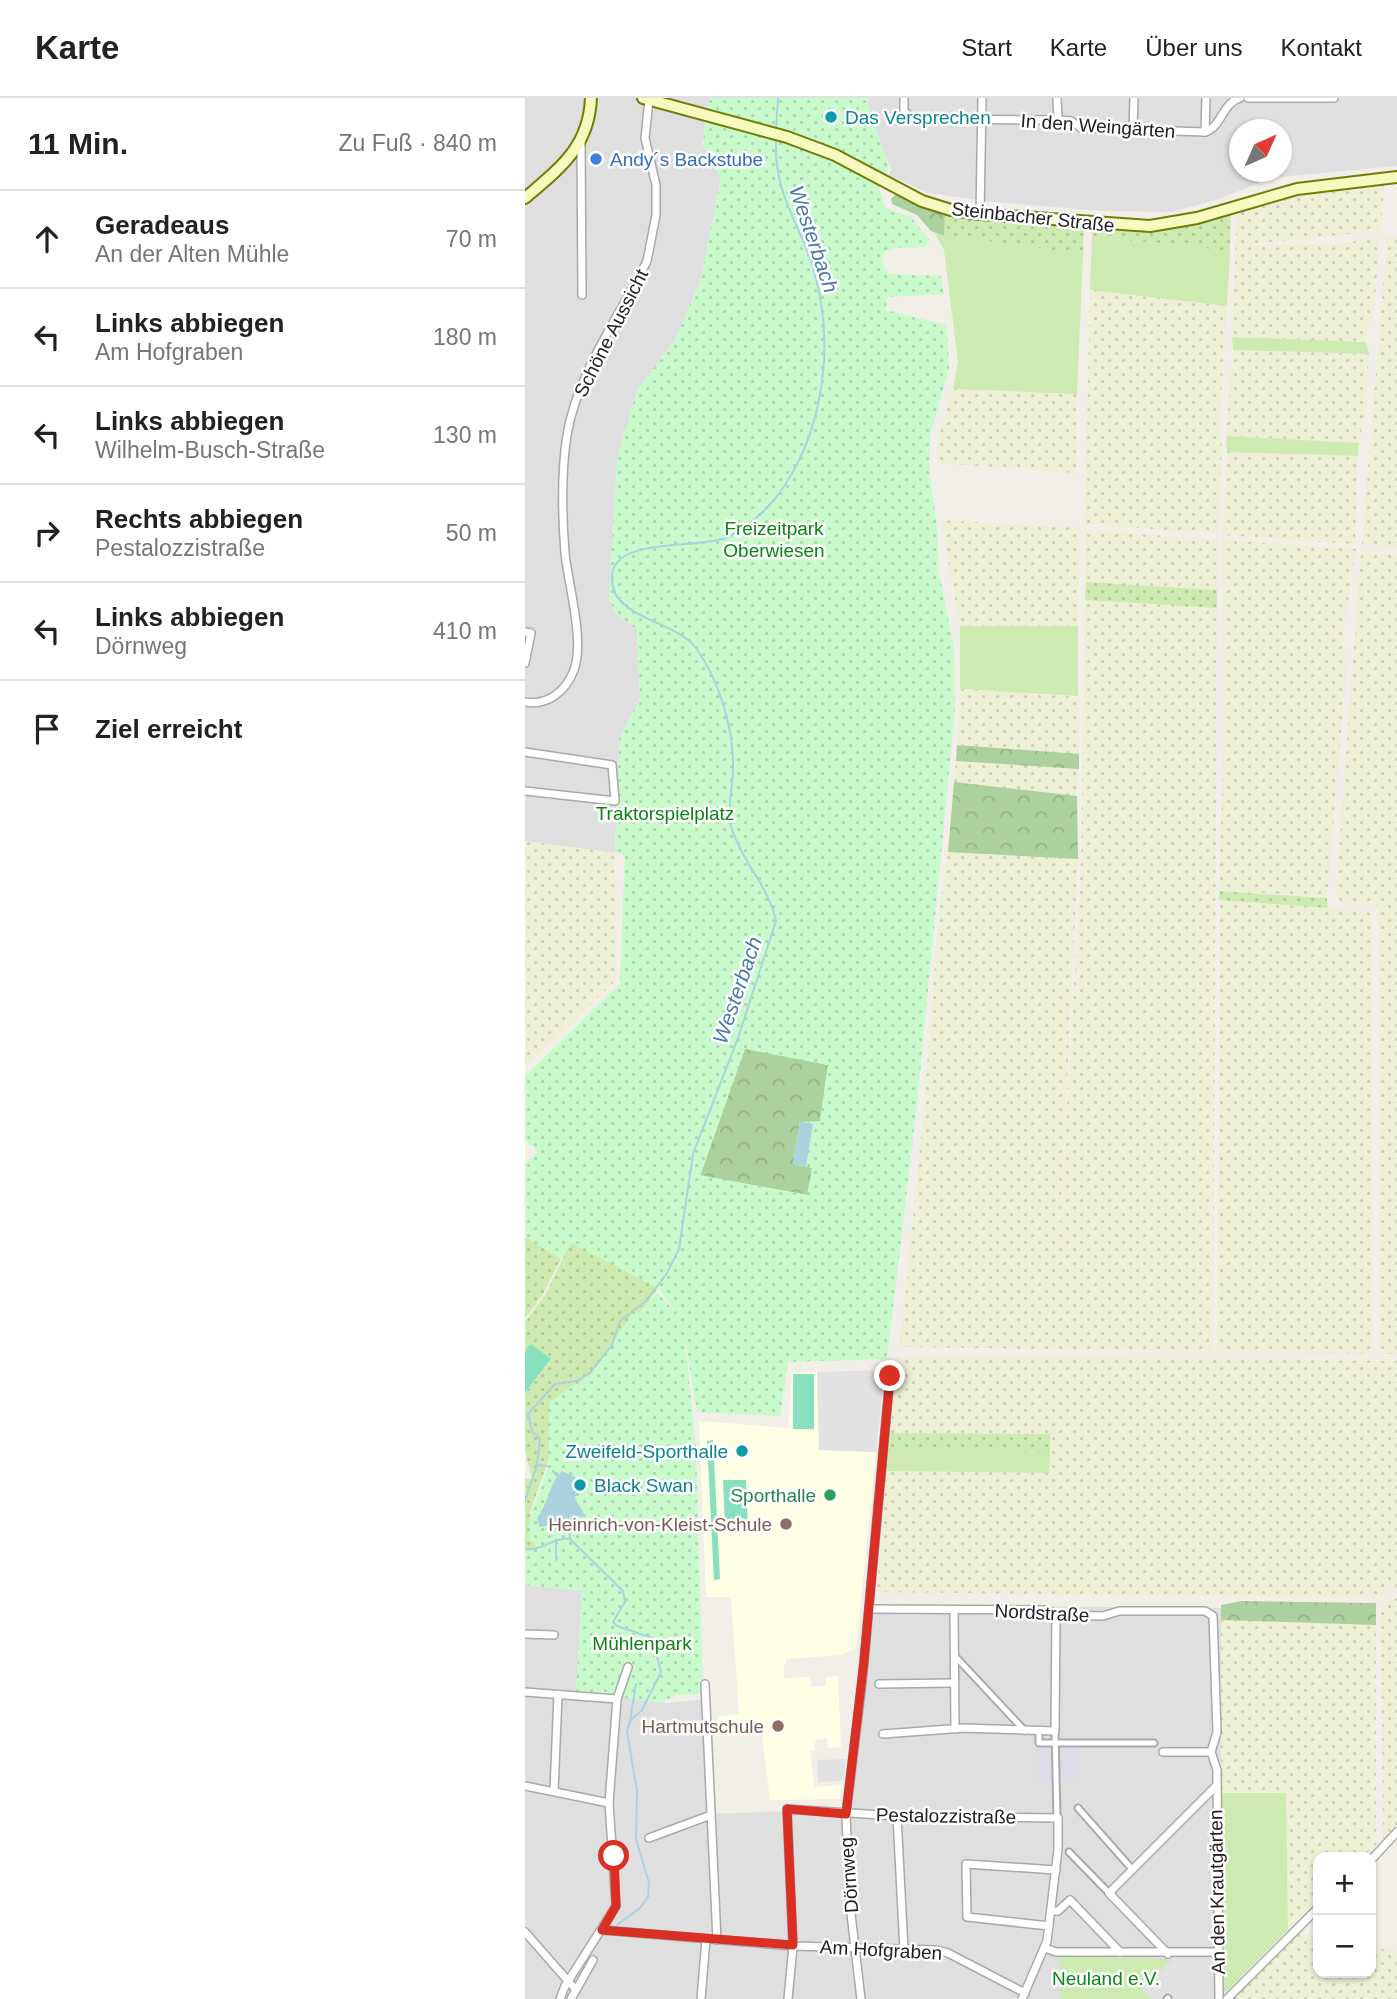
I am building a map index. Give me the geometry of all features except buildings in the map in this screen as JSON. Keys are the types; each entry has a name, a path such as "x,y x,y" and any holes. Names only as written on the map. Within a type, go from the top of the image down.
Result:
{"main road":[{"path":"525,198 561,167 581,142 587,130 591,98"},
{"name":"Steinbacher Straße","path":"646,99 776,134 835,155 922,201 951,210 980,214 1150,226 1197,218 1286,191 1397,177"}],"street":[{"name":"In den Weingärten","path":"904,98 904,111 913,119 1058,120 1071,121 1081,128 1205,132"},
{"path":"980,214 982,98"},
{"path":"1057,98 1058,120"},
{"path":"1133,129 1134,98"},
{"path":"1206,98 1205,132 1211,130 1232,101 1240,98"},
{"path":"1248,98 1334,98"},
{"name":"Schöne Aussicht","path":"525,702 548,701 566,685 575,667 576,636 565,549 563,467 577,395 647,261 653,238 656,185 645,125 646,99"},
{"path":"581,142 582,295"},
{"path":"525,632 531,633 525,663"},
{"path":"525,752 612,765 615,801 525,791"},
{"name":"Dörnweg","path":"862,1999 855,1947 846,1814 869,1609 890,1376"},
{"name":"Nordstraße","path":"869,1609 1045,1610 1056,1614 1103,1616 1119,1611 1205,1611 1213,1616"},
{"path":"954,1611 955,1730"},
{"path":"1024,1996 1045,1948 1052,1911 1059,1820 1055,1742 1056,1614"},
{"name":"An den Krautgärten","path":"1213,1616 1217,1736 1211,1752 1217,1770 1219,1999"},
{"path":"525,1634 554,1635"},
{"path":"954,1655 1025,1731"},
{"path":"571,1999 572,1986 609,1931 616,1906 609,1803 617,1699 628,1667"},
{"path":"879,1684 953,1683"},
{"path":"705,1684 717,1940"},
{"path":"525,1692 617,1699"},
{"path":"554,1791 558,1695"},
{"path":"883,1734 955,1730 1055,1731"},
{"path":"1039,1731 1039,1743 1154,1743"},
{"path":"1163,1752 1211,1752"},
{"path":"525,1786 609,1803"},
{"name":"An den Krautgärten","path":"1109,1893 1216,1786"},
{"path":"1077,1808 1132,1869"},
{"name":"Pestalozzistraße","path":"793,1945 787,1809 846,1814 1059,1820"},
{"path":"649,1838 711,1815"},
{"path":"897,1816 904,1950"},
{"path":"1376,1855 1397,1832"},
{"path":"1069,1852 1168,1954"},
{"path":"1049,1926 967,1917 966,1864 1055,1870"},
{"path":"1052,1911 1058,1911 1070,1900 1120,1952"},
{"path":"1227,1999 1313,1913"},
{"name":"Am Hofgraben","path":"609,1931 948,1953 1024,1996"},
{"path":"525,1932 545,1951 572,1986"},
{"path":"701,1999 706,1939"},
{"path":"788,1999 793,1945"},
{"path":"1045,1948 1056,1952 1218,1952"},
{"path":"560,1999 593,1960"}],"shaded area":[{"path":"525,98 709,98 702,144 721,177 701,280 675,340 637,391 609,599 617,615 637,628 640,699 619,739 615,853 525,841"},
{"path":"867,98 1397,98 1397,166 1292,176 1292,119 1229,119 1229,182 1261,182 1219,199 1172,212 1101,211 993,202 928,193 889,175 891,169 872,122"},
{"path":"1384,185 1381,231 1239,245 1334,244 1380,238 1373,321 1367,322 1366,342 1232,337 1237,213 1283,198"},
{"path":"1387,237 1397,238 1397,547 1362,544"},
{"path":"1090,290 1227,306 1219,425 1222,448 1218,534 1085,524"},
{"path":"1233,350 1369,354 1366,407 1359,443 1226,436"},
{"path":"953,389 1077,394 1076,473 937,463 936,446"},
{"path":"1227,452 1358,456 1355,544 1223,535"},
{"path":"941,520 1080,528 1078,626 960,626"},
{"path":"1085,530 1218,540 1217,590 1086,582"},
{"path":"1223,540 1356,549 1343,632 1346,674 1327,897 1219,890 1224,729"},
{"path":"1361,552 1397,554 1397,1354 1380,1354 1378,909 1375,904 1341,903 1336,890"},
{"path":"1085,600 1217,608 1213,1352 907,1347 900,1345 922,1130 939,913 948,852 1078,859 1055,1326 1081,861"},
{"path":"960,689 1080,697 1079,754 957,745"},
{"path":"956,761 1079,769 1077,796 954,782"},
{"path":"525,841 615,853 616,980 529,1064 525,1064"},
{"path":"1220,900 1368,912 1372,915 1373,1354 1217,1352"},
{"path":"899,1356 1397,1361 1397,1587 1376,1598 877,1592 886,1471 1049,1472 1050,1434 890,1433"},
{"path":"885,1370 876,1452 819,1450 817,1372"},
{"name":"Heinrich-von-Kleist-Schule","path":"792,1372 817,1372 819,1450 876,1452 856,1648 841,1655 786,1659 784,1667 784,1678 810,1677 811,1687 826,1686 826,1677 838,1676 841,1747 828,1748 827,1738 815,1740 815,1750 810,1751 814,1787 842,1785 839,1799 770,1800 762,1735 716,1736 718,1717 739,1714 731,1597 706,1597 699,1421 789,1428"},
{"path":"525,1585 582,1591 576,1692 666,1703 706,1699 708,1814 849,1809 875,1605 1221,1608 1223,1991 1229,1999 1151,1999 1141,1989 1170,1960 1059,1956 1060,1999 525,1999"},
{"path":"1397,1598 1397,1825 1383,1838 1381,1605"},
{"path":"1221,1620 1376,1625 1376,1845 1368,1852 1313,1852 1313,1904 1288,1930 1286,1794 1221,1793"},
{"path":"1039,1743 1077,1743 1078,1780 1039,1781"},
{"path":"846,1759 843,1781 818,1782 817,1760"},
{"path":"1299,1934 1313,1936 1313,1978 1376,1978 1376,1948 1397,1952 1397,1999 1232,1999"},
{"path":"1174,1960 1208,1961 1210,1999 1156,1999 1145,1988"}],"green space":[{"path":"709,98 866,98 889,168 886,174 818,142 708,111"},
{"name":"Freizeitpark Oberwiesen","path":"707,120 791,142 878,184 885,208 911,217 930,240 925,247 894,248 885,252 882,263 889,274 941,276 944,294 887,297 886,310 947,325 949,369 930,436 929,469 937,526 939,572 954,648 955,711 916,1114 887,1359 788,1362 780,1416 697,1412 684,1332 696,1445 703,1694 676,1695 661,1703 576,1692 582,1591 525,1585 525,1550 535,1547 536,1543 529,1540 530,1519 549,1457 550,1402 591,1374 634,1311 639,1314 657,1292 679,1316 658,1288 571,1243 561,1259 525,1237 525,1164 538,1150 525,1141 525,1076 620,984 625,855 615,853 619,739 640,699 637,629 617,615 609,599 617,457 637,391 675,340 701,280 721,177 702,144","holes":["745,1049 828,1065 820,1121 800,1122 793,1164 812,1168 807,1195 700,1175"]},
{"path":"896,193 945,213 944,236 931,231 917,215 892,204 891,199"},
{"path":"1231,211 1230,251 1092,237 1091,229 1171,229"},
{"path":"945,213 977,221 1084,225 1083,254 944,236"},
{"path":"935,234 1083,254 1077,394 953,389 958,361 944,250"},
{"path":"1092,237 1230,251 1227,306 1090,290"},
{"path":"1232,337 1366,342 1369,354 1233,350"},
{"path":"1226,436 1359,443 1358,456 1227,452"},
{"path":"1086,582 1217,590 1217,608 1085,600"},
{"path":"960,626 1078,626 1078,696 960,689"},
{"path":"957,745 1079,754 1079,769 956,761"},
{"path":"954,782 1077,796 1078,859 948,852"},
{"path":"1219,891 1327,898 1328,908 1219,900"},
{"path":"745,1048 828,1065 820,1121 793,1163 813,1168 808,1195 700,1176"},
{"path":"525,1237 561,1259 543,1294 525,1319"},
{"path":"571,1242 658,1288 639,1315 635,1311 591,1374 550,1402 549,1459 530,1512 536,1547 525,1550 525,1479 532,1479 525,1451 525,1393 551,1360 531,1344 525,1351 525,1322 545,1295"},
{"path":"531,1344 551,1359 525,1393 525,1351"},
{"path":"793,1374 814,1374 814,1429 793,1429"},
{"path":"890,1433 1050,1434 1050,1452 888,1451"},
{"path":"713,1440 720,1579 714,1580 707,1441"},
{"path":"888,1451 1050,1452 1049,1473 886,1471"},
{"path":"723,1480 746,1480 748,1526 725,1527"},
{"path":"1242,1601 1376,1603 1376,1625 1221,1620 1221,1605"},
{"path":"1221,1793 1286,1793 1288,1930 1226,1992 1223,1991"},
{"name":"Neuland e.V.","path":"1059,1956 1171,1959 1142,1989 1151,1999 1060,1999"}],"water":[{"path":"800,1122 813,1124 806,1166 793,1164"},
{"path":"562,1471 575,1477 578,1485 575,1499 584,1513 583,1517 574,1516 569,1522 540,1527 537,1518 554,1481"}],"waterway":[{"name":"Westerbach","path":"776,130 778,98"},
{"name":"Westerbach","path":"525,1501 537,1465 540,1439 532,1431 528,1414 555,1384 577,1381 590,1373 612,1345 620,1321 646,1301 667,1273 679,1249 693,1154 738,1038 776,921 767,896 741,851 731,826 731,737 712,675 696,648 687,639 645,618 621,601 614,590 612,576 616,563 627,555 660,546 715,541 744,528 783,488 798,463 809,436 822,379 823,321 812,264 782,190 776,158 776,139"},
{"path":"538,1465 547,1466"},
{"path":"553,1471 557,1476"},
{"path":"569,1522 570,1538"},
{"name":"Westerbach","path":"525,1549 570,1539 623,1591 625,1602 613,1622 617,1626 652,1638 661,1672 642,1710 630,1721 627,1732 637,1791 636,1839 649,1883 648,1897 640,1908 617,1925"},
{"path":"556,1540 556,1560"},
{"path":"630,1721 636,1684"}],"place":[{"name":"Das Versprechen","path":"831,117"},
{"name":"Andy´s Backstube","path":"596,159"},
{"name":"Zweifeld-Sporthalle","path":"742,1451"},
{"name":"Black Swan","path":"580,1485"},
{"name":"Sporthalle","path":"830,1495"},
{"name":"Heinrich-von-Kleist-Schule","path":"786,1524"},
{"name":"Hartmutschule","path":"778,1726"}],"route":[{"path":"614,1856 616,1906 602,1930 793,1945 787,1809 846,1814 864,1661 890,1376"}],"park label":[{"name":"Traktorspielplatz","path":"665,813"},
{"name":"Mühlenpark","path":"642,1643"}]}
